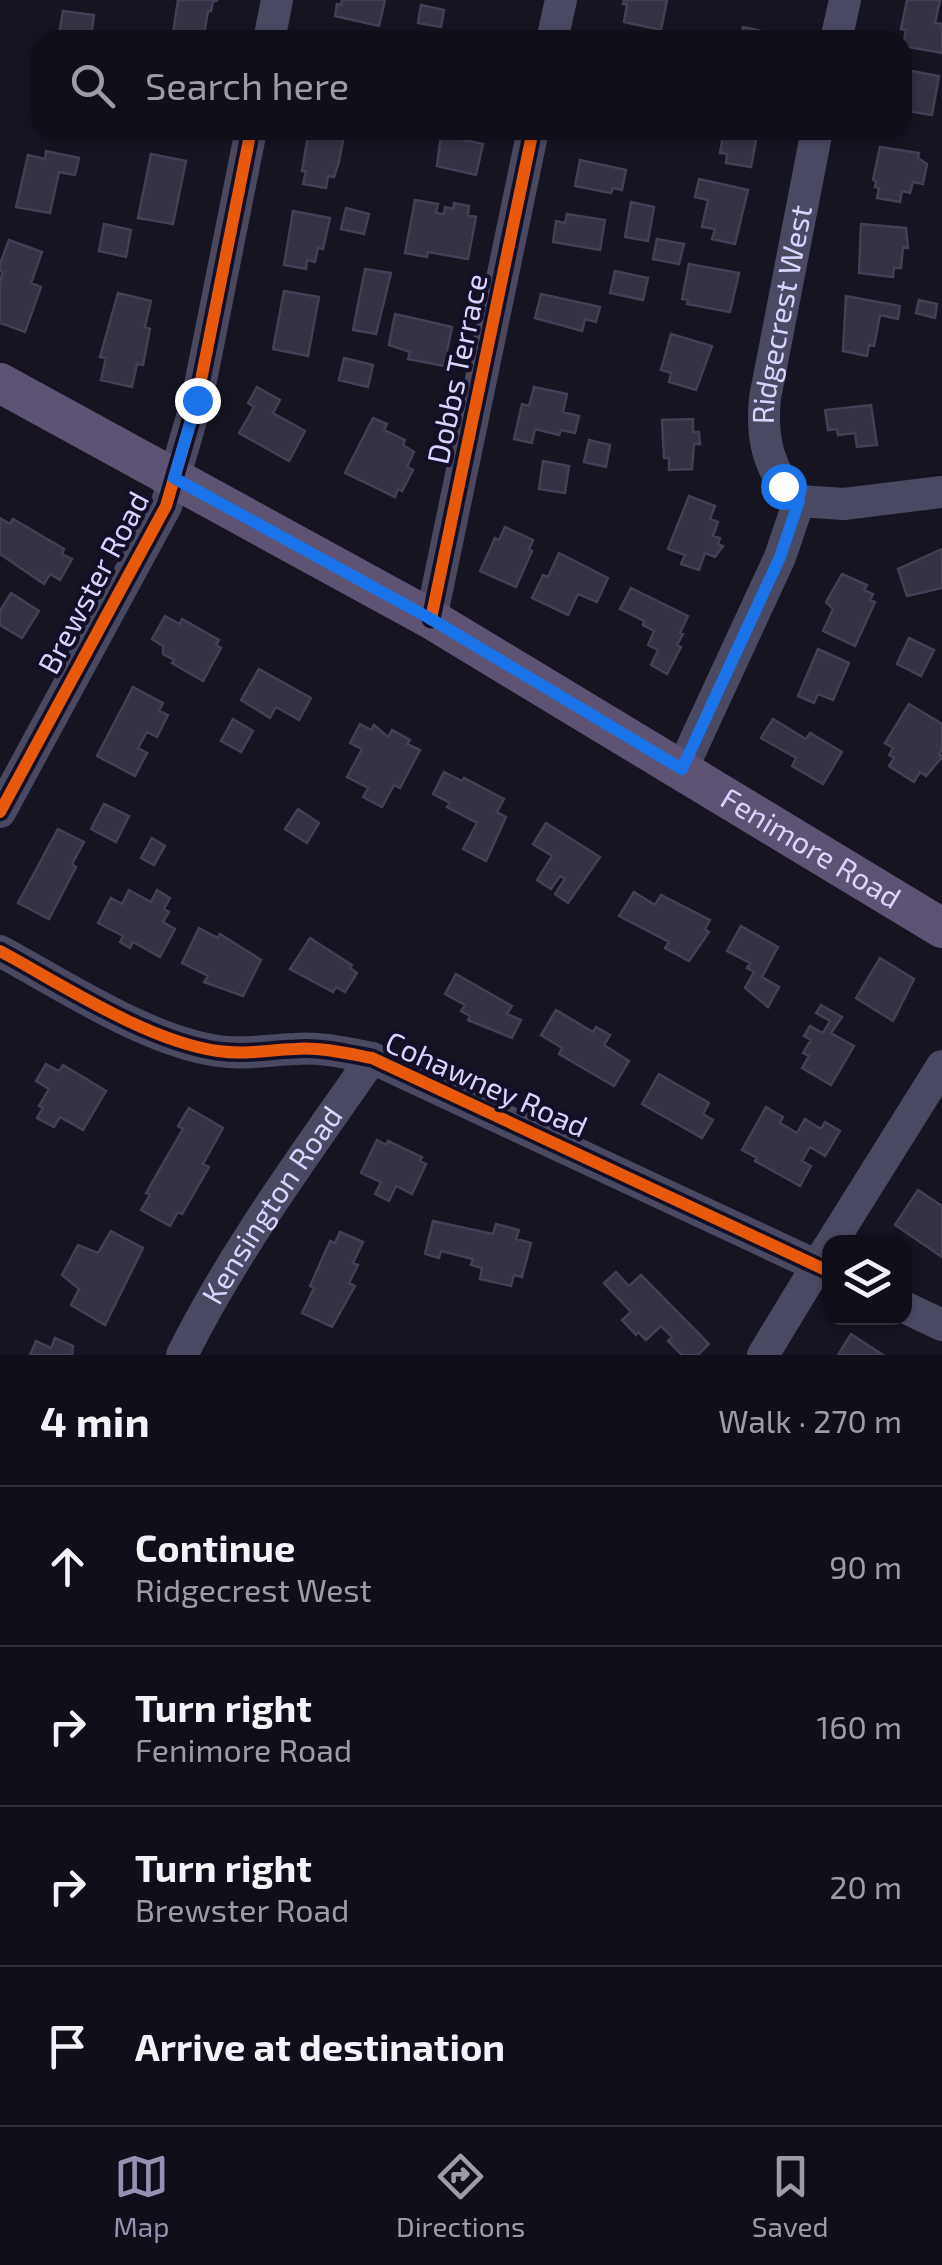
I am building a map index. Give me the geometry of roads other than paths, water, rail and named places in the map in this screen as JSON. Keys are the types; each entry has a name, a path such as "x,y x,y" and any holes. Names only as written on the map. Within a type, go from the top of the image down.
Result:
{"main road":[{"name":"Fenimore Road","path":"0,383 431,619 942,928"}],"street":[{"path":"271,30 277,0"},
{"path":"554,30 561,0"},
{"path":"838,30 845,0"},
{"name":"Brewster Road","path":"0,812 166,506 197,400 248,140"},
{"name":"Dobbs Terrace","path":"431,619 532,140"},
{"name":"Ridgecrest West","path":"799,501 783,486 762,428 816,140"},
{"path":"682,769 780,557 799,501 844,504 942,492"},
{"name":"Cohawney Road","path":"0,951 101,1006 196,1047 259,1054 330,1050 372,1058 822,1255"},
{"name":"Kensington Road","path":"182,1355 216,1286 372,1058"},
{"path":"840,1235 942,1066"},
{"path":"763,1355 822,1265"},
{"path":"912,1312 942,1325"}]}
